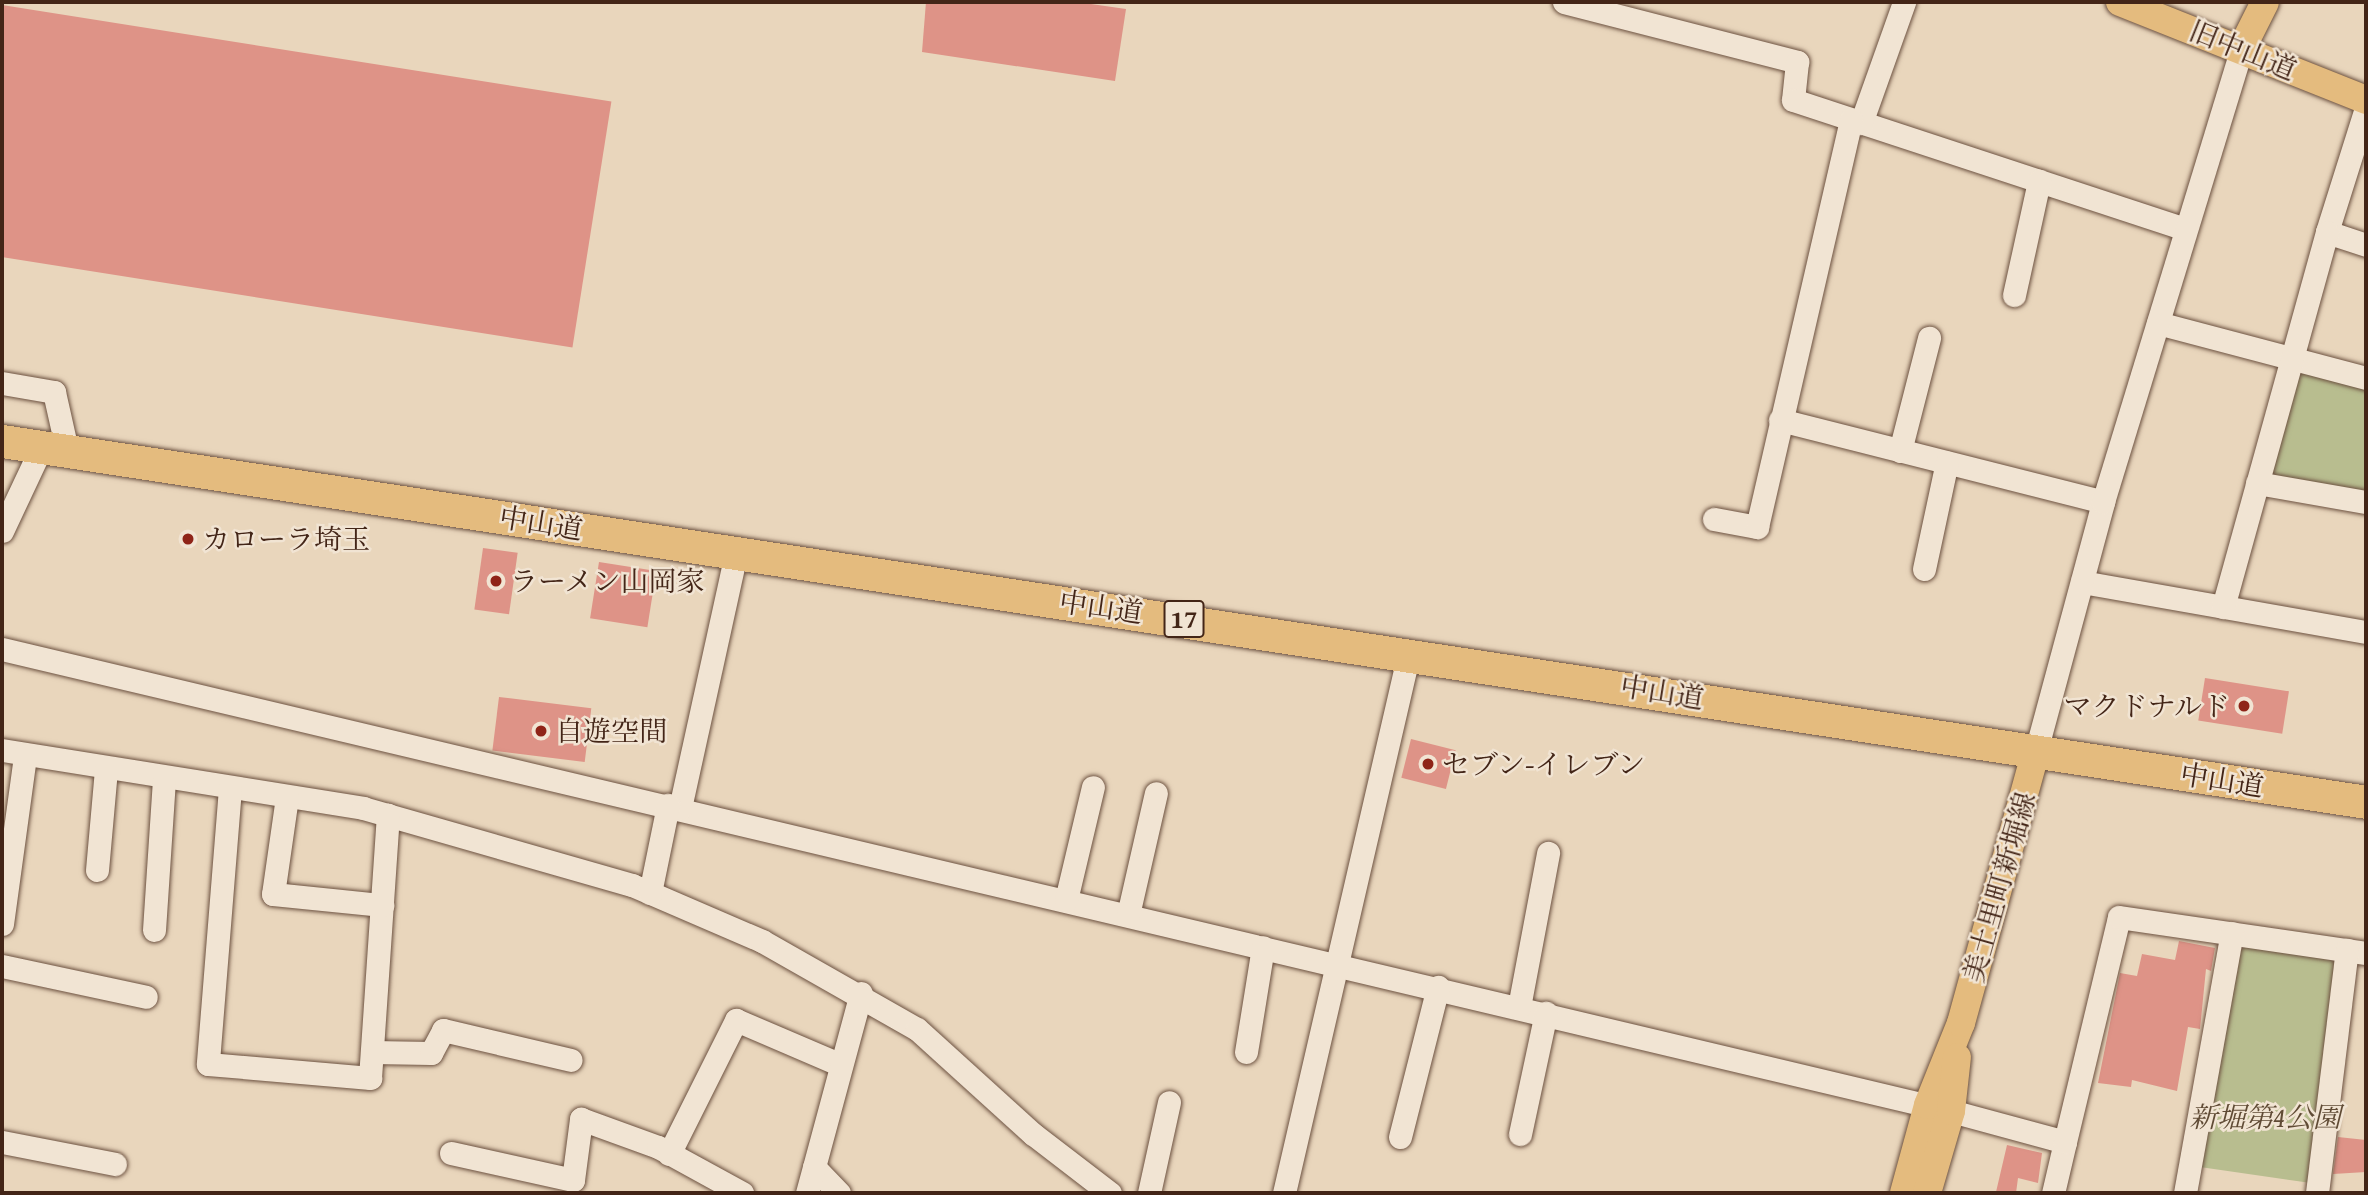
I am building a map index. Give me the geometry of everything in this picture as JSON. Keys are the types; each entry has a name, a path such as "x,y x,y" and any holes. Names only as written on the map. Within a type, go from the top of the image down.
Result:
{"highway":[{"name":"中山道","path":"2,441 1409,653 2366,802"}],"main road":[{"name":"旧中山道","path":"2123,2 2366,100"},
{"path":"2242,48 2265,2"},
{"name":"美土里町新堀線","path":"1927,1193 1939,1108 2036,751"},
{"name":"美土里町新堀線","path":"1904,1193 1939,1108"}],"street":[{"path":"1564,2 1797,62 1793,100 2185,229"},
{"path":"1714,519 1757,527 1780,421 1856,122 1904,2"},
{"path":"2036,751 2104,502 2242,48"},
{"path":"2223,607 2327,232 2366,108"},
{"path":"2014,295 2039,181"},
{"path":"2327,232 2366,245"},
{"path":"2158,323 2366,377"},
{"path":"1900,451 1929,338"},
{"path":"2,383 54,391 54,448 2,531"},
{"path":"1780,421 2104,502"},
{"path":"1924,569 1947,462"},
{"path":"2257,483 2366,502"},
{"path":"650,893 736,552"},
{"path":"2082,582 2366,632"},
{"path":"2,649 1438,987 1939,1108 2065,1142"},
{"path":"1284,1193 1409,653"},
{"path":"2,750 388,815 650,893 762,941 861,993 917,1029 1032,1134 1110,1193"},
{"path":"2,924 25,756"},
{"path":"97,870 106,769"},
{"path":"154,930 164,778"},
{"path":"1066,900 1093,787"},
{"path":"230,788 208,1064 370,1077 388,815"},
{"path":"1128,915 1156,793"},
{"path":"288,797 273,894 382,905"},
{"path":"1519,1007 1548,853"},
{"path":"2053,1193 2119,917 2357,952 2317,1193"},
{"path":"2185,1193 2232,933"},
{"path":"1246,1052 1263,947"},
{"path":"2,966 146,997"},
{"path":"1399,1137 1438,987"},
{"path":"807,1193 861,993"},
{"path":"1520,1134 1546,1013"},
{"path":"669,1154 736,1020 841,1065"},
{"path":"372,1052 431,1054 443,1030 571,1060"},
{"path":"1149,1193 1169,1102"},
{"path":"451,1153 573,1180 581,1119 669,1154 742,1193"},
{"path":"2,1142 115,1164"},
{"path":"814,1167 839,1193"}],"green space":[{"path":"2307,370 2366,385 2366,493 2274,476 2270,469 2298,374"},
{"name":"新堀第4公園","path":"2248,944 2335,957 2311,1183 2200,1167 2240,950"}],"building":[{"path":"926,2 1077,2 1126,9 1115,81 922,52"},
{"path":"2,5 611,102 572,347 2,257"},
{"name":"ラーメン山岡家","path":"483,548 518,553 509,614 474,609"},
{"path":"599,562 656,571 647,627 590,618"},
{"name":"マクドナルド","path":"2205,678 2289,691 2282,734 2198,720"},
{"name":"自遊空間","path":"499,697 591,708 585,762 492,751"},
{"name":"セブン-イレブン","path":"1411,739 1456,750 1446,789 1401,778"},
{"path":"2179,941 2215,948 2211,971 2206,969 2200,1029 2188,1027 2177,1091 2132,1080 2131,1087 2098,1083 2120,973 2137,976 2142,954 2175,960"},
{"path":"2338,1137 2366,1140 2366,1172 2333,1174"},
{"path":"2007,1145 2042,1153 2038,1183 2018,1178 2016,1193 1996,1192"}],"place":[{"name":"カローラ埼玉","path":"188,539"},
{"name":"ラーメン山岡家","path":"496,581"},
{"name":"マクドナルド","path":"2244,706"},
{"name":"自遊空間","path":"541,731"},
{"name":"セブン-イレブン","path":"1428,764"}]}
